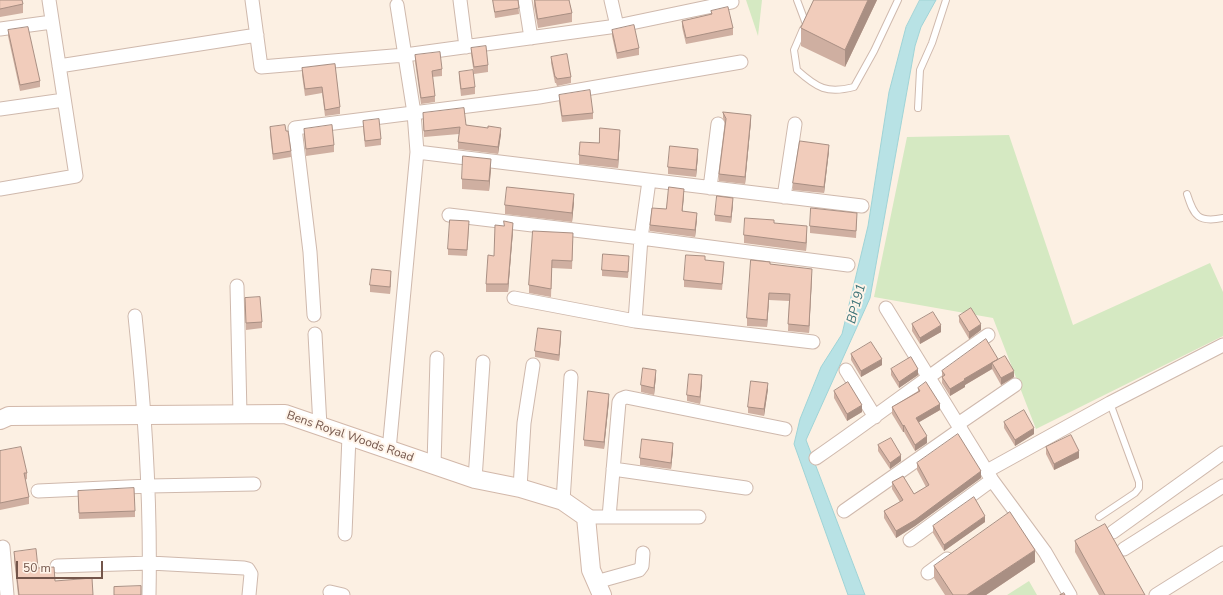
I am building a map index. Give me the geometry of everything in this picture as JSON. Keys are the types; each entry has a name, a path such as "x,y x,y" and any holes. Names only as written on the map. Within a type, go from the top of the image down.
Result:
{"street":[{"path":"0,189 76,176 49,0"},
{"path":"252,0 261,67 405,55 466,47 617,26 732,2"},
{"path":"460,0 466,47"},
{"path":"525,0 531,38"},
{"path":"611,0 617,26"},
{"path":"389,450 417,152 414,113 397,5"},
{"path":"0,29 52,22"},
{"path":"59,66 257,35"},
{"path":"314,315 310,252 295,128 539,97 741,62"},
{"path":"0,110 64,100"},
{"path":"710,188 718,124"},
{"path":"784,197 795,124"},
{"path":"417,152 862,206"},
{"path":"635,321 641,238 649,181"},
{"path":"449,216 641,238 848,265"},
{"path":"237,286 240,414"},
{"path":"514,298 635,321 813,342"},
{"path":"886,308 990,475 1046,552 1070,595"},
{"path":"135,316 145,415 149,486 150,563 148,595"},
{"path":"315,334 320,426"},
{"path":"816,458 875,417 928,376 988,335"},
{"path":"910,540 990,475 1110,403 1223,345"},
{"path":"434,465 437,358"},
{"path":"476,479 483,362"},
{"path":"520,488 524,423 533,365"},
{"path":"846,370 875,417"},
{"path":"563,501 571,377"},
{"path":"844,511 1015,385"},
{"path":"609,517 619,402 621,399 626,397 785,428"},
{"name":"Bens Royal Woods Road","path":"0,420 8,416 285,414 476,479 520,488 563,501 586,517"},
{"path":"345,534 349,436"},
{"path":"1113,532 1223,453"},
{"path":"613,469 746,488"},
{"path":"38,491 149,486 254,484"},
{"path":"1124,549 1223,486"},
{"path":"1002,520 1015,511"},
{"path":"643,553 642,566 639,570 599,589 591,570 586,517 699,517"},
{"path":"0,548 3,547 7,595"},
{"path":"928,573 959,551"},
{"path":"1156,595 1223,553"},
{"path":"57,566 150,563 248,570 251,574 249,595"},
{"path":"330,592 343,595"}],"lane":[{"path":"797,0 806,24"},
{"path":"811,12 794,50 797,70 810,82 826,90 840,91 854,87 874,51 898,0"},
{"path":"918,108 920,70 932,43 946,0"},
{"path":"1187,194 1193,213 1202,219 1211,220 1223,218"},
{"path":"1099,518 1135,493 1139,488 1139,482 1110,403"}],"green space":[{"path":"746,0 762,0 758,36"},
{"path":"1009,135 1073,325 1210,263 1223,292 1223,336 1036,429 993,318 874,297 907,137"},
{"path":"1029,581 1037,595 1007,595"}],"water":[{"name":"BP191","path":"920,0 936,0 921,27 915,46 870,298 806,440 865,595 848,595 794,444 800,419 821,367 842,334 868,226 889,92 906,27"}],"building":[{"path":"0,0 22,0 23,4 0,9"},
{"path":"493,0 518,0 519,8 495,12"},
{"path":"535,0 569,0 572,13 538,19"},
{"path":"814,0 868,0 845,50 801,28"},
{"path":"728,7 733,28 686,38 682,21 712,14 711,11"},
{"path":"634,25 639,48 617,53 612,30"},
{"path":"28,27 40,81 20,85 8,30"},
{"path":"486,46 488,65 474,67 471,48"},
{"path":"440,52 442,69 432,71 435,96 421,98 415,55"},
{"path":"567,54 571,77 557,79 555,77 551,57"},
{"path":"335,64 340,107 325,110 322,87 305,89 302,68"},
{"path":"473,70 475,87 461,89 459,72"},
{"path":"590,90 593,113 562,116 559,95"},
{"path":"464,108 466,125 501,128 498,147 458,142 460,127 424,131 423,113"},
{"path":"723,112 751,115 745,177 719,174 726,119"},
{"path":"379,119 381,139 365,141 363,121"},
{"path":"285,125 286,131 288,131 291,151 273,154 270,127"},
{"path":"332,125 334,145 306,149 304,129"},
{"path":"600,128 620,130 618,160 579,155 580,142 599,143"},
{"path":"800,141 829,145 824,187 793,183"},
{"path":"670,146 698,149 696,170 668,167"},
{"path":"463,156 491,159 489,181 462,179"},
{"path":"507,187 574,194 572,213 505,205"},
{"path":"669,187 684,189 682,211 697,213 695,230 650,225 652,208 666,209"},
{"path":"717,196 733,198 731,217 715,215"},
{"path":"811,208 857,213 856,231 810,226"},
{"path":"745,218 774,220 774,223 807,226 806,243 744,235"},
{"path":"450,220 469,221 467,250 448,249"},
{"path":"504,221 513,223 508,284 486,284 488,255 494,256 495,225 504,226"},
{"path":"533,231 573,233 572,261 552,260 551,289 529,285"},
{"path":"603,254 629,256 628,272 602,270"},
{"path":"686,255 705,256 705,260 724,262 722,284 684,280"},
{"path":"751,260 812,269 809,326 788,324 790,294 769,293 767,320 747,318"},
{"path":"372,269 391,271 390,287 370,285"},
{"path":"260,297 262,322 246,323 245,298"},
{"path":"971,308 981,324 969,332 959,316"},
{"path":"933,312 941,325 920,338 912,324"},
{"path":"538,328 561,331 559,355 535,351"},
{"path":"986,339 998,359 950,389 942,377 945,375 942,371"},
{"path":"871,342 882,359 861,371 851,354"},
{"path":"1005,356 1014,371 1001,378 992,363"},
{"path":"911,357 918,369 899,382 891,369"},
{"path":"643,368 656,370 654,388 641,385"},
{"path":"689,374 702,375 700,397 687,395"},
{"path":"751,381 768,383 764,409 748,407"},
{"path":"848,382 862,405 847,414 834,391"},
{"path":"926,382 940,404 916,418 927,436 915,445 892,407 920,391 918,388"},
{"path":"588,391 609,394 604,442 584,440"},
{"path":"1024,410 1034,428 1015,440 1004,422"},
{"path":"958,434 981,471 915,520 896,531 884,511 903,500 892,482 903,476 914,494 929,485 917,463"},
{"path":"1071,435 1079,451 1054,464 1046,447"},
{"path":"891,438 901,455 890,463 878,445"},
{"path":"642,439 673,443 671,463 640,458"},
{"path":"21,447 27,473 24,473 29,497 0,503 0,451"},
{"path":"134,488 135,511 79,513 78,491"},
{"path":"974,497 985,516 944,545 933,526"},
{"path":"1010,512 1035,550 967,595 953,595 934,566"},
{"path":"1105,524 1145,595 1105,595 1075,541"},
{"path":"36,549 38,568 54,567 55,581 92,578 93,595 19,595 14,552"},
{"path":"141,586 141,595 114,595 114,587"}]}
